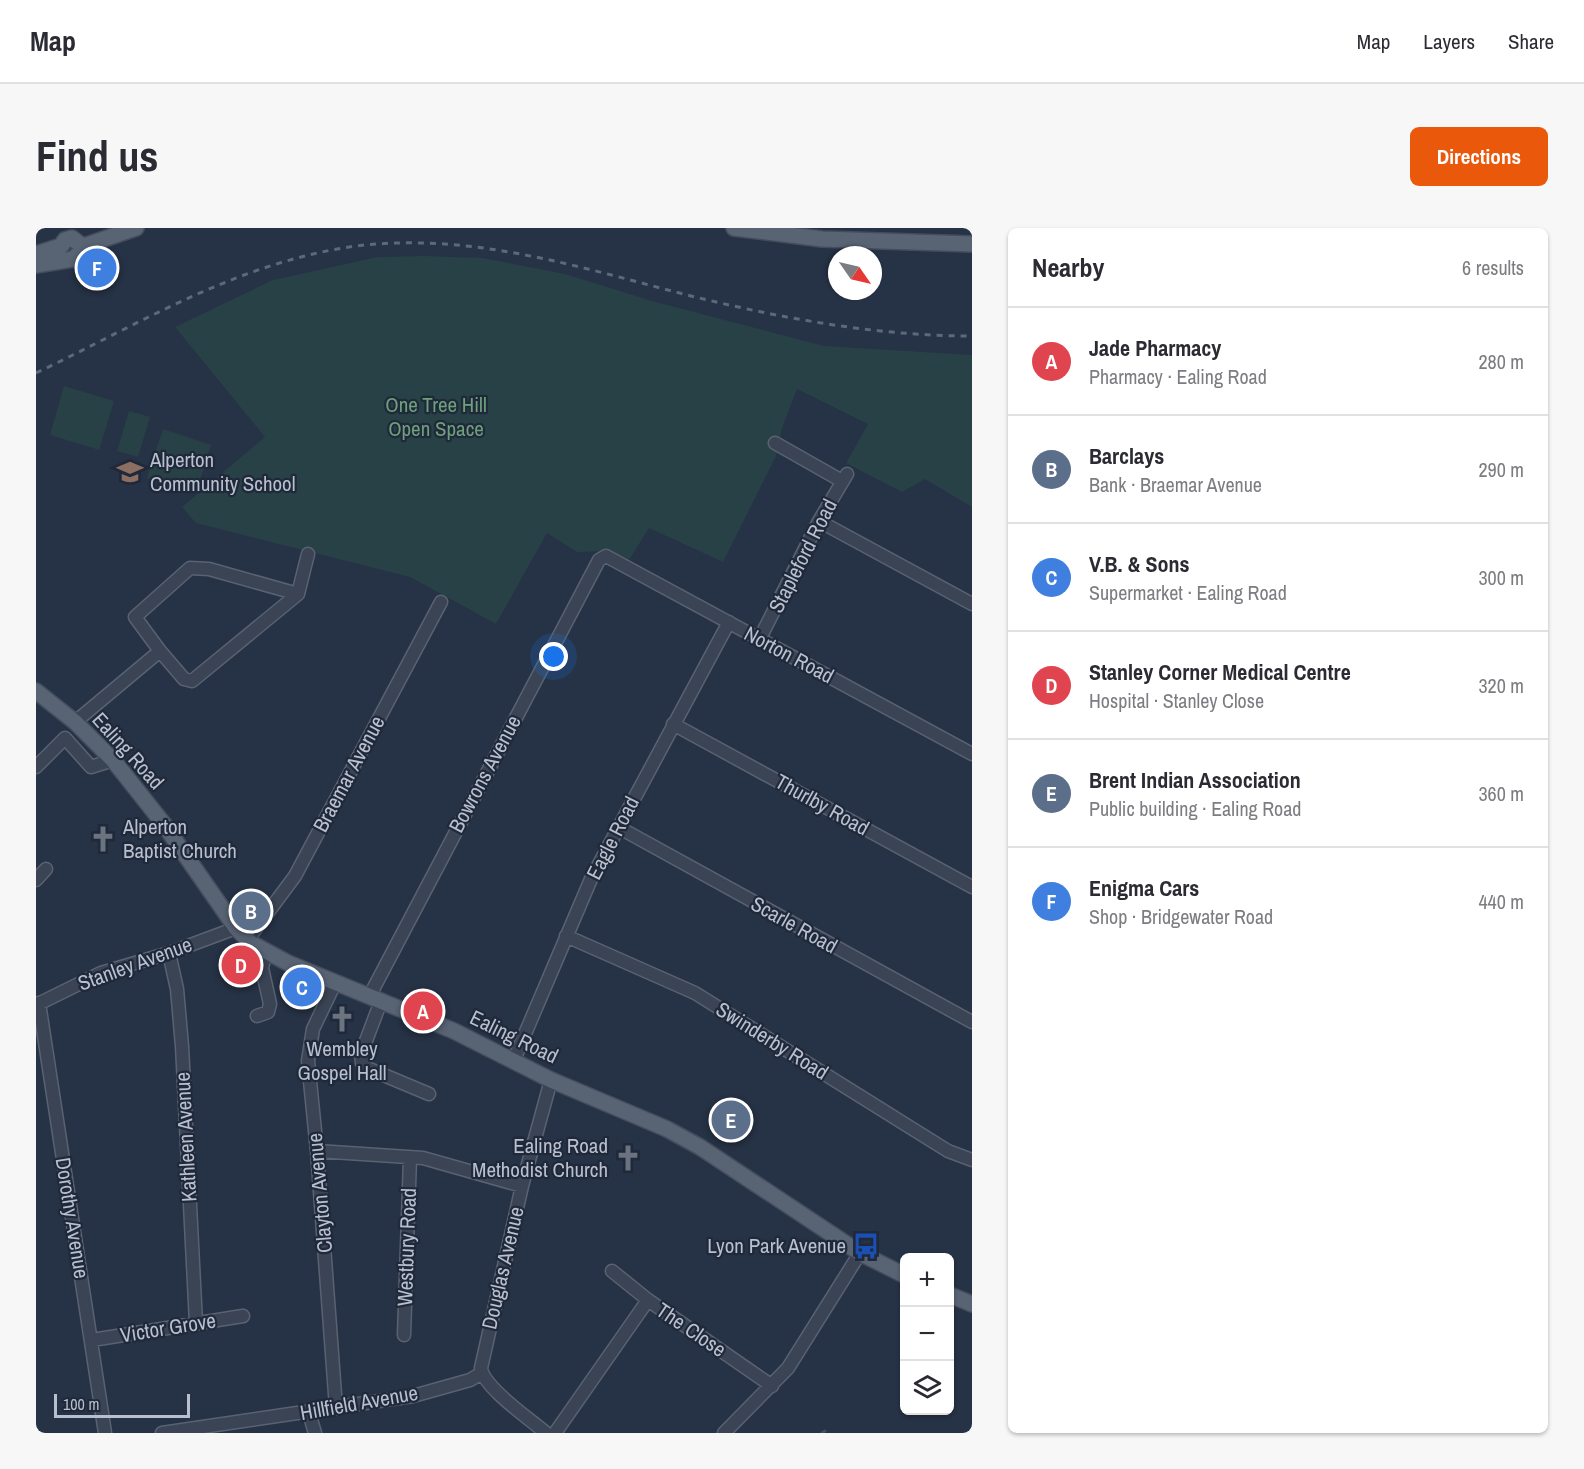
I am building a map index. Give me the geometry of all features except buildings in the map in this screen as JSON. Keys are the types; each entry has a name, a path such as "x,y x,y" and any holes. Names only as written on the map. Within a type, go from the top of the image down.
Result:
{"main road":[{"path":"36,254 136,228"},
{"path":"734,228 822,239 972,244"},
{"path":"36,265 68,244"},
{"name":"Ealing Road","path":"40,694 75,722 113,760 163,824 236,928 266,952 335,983 454,1031 551,1080 668,1129 700,1147 860,1253 900,1273"},
{"path":"954,1297 972,1304"}],"street":[{"name":"Stapleford Road","path":"760,638 819,520 844,478 775,443"},
{"path":"819,520 972,604"},
{"path":"298,594 209,569 190,568 135,616 184,679 192,681 298,594 308,554"},
{"name":"Norton Road","path":"606,556 972,754"},
{"name":"Bowrons Avenue","path":"429,1095 367,1068 362,1062 361,1054 375,999 599,560 606,556"},
{"name":"Braemar Avenue","path":"248,939 295,876 441,602"},
{"name":"Eagle Road","path":"513,1062 566,936 618,826 729,622"},
{"path":"75,722 160,651"},
{"name":"Thurlby Road","path":"673,724 972,887"},
{"path":"36,767 66,738 91,767 113,760"},
{"name":"Scarle Road","path":"618,826 972,1022"},
{"path":"36,880 46,869"},
{"name":"Stanley Avenue","path":"37,1004 101,973 169,953 236,928"},
{"name":"Swinderby Road","path":"566,936 695,993 948,1151 972,1160"},
{"path":"257,1016 268,1012 270,1004 262,968 266,952"},
{"name":"Kathleen Avenue","path":"169,953 177,989 182,1046 196,1323"},
{"name":"Clayton Avenue","path":"335,983 314,1029 308,1061 336,1408"},
{"name":"Dorothy Avenue","path":"37,1004 105,1433"},
{"name":"Douglas Avenue","path":"482,1373 482,1360 522,1186 551,1080"},
{"path":"317,1151 444,1162 522,1186"},
{"name":"Westbury Road","path":"404,1335 410,1158"},
{"path":"724,1433 772,1386 798,1353 860,1253"},
{"name":"The Close","path":"612,1271 648,1300 772,1386"},
{"path":"555,1433 648,1300"},
{"name":"Victor Grove","path":"92,1340 243,1316"},
{"path":"482,1373 494,1388 546,1433"},
{"name":"Hillfield Avenue","path":"162,1433 208,1430 413,1396 470,1380 482,1373"},
{"path":"309,1413 315,1433"}],"green space":[{"name":"One Tree Hill Open Space","path":"378,257 483,258 565,274 652,301 824,346 972,355 972,507 925,479 902,492 846,463 868,424 797,389 782,428 776,456 723,562 649,528 629,560 610,551 577,552 547,533 496,624 410,577 196,523 182,507 265,437 175,327 273,280"},
{"path":"64,386 114,401 99,450 50,435"},
{"path":"129,411 150,417 138,457 117,451"},
{"path":"163,429 211,445 196,493 147,478"}],"railway":[{"path":"36,373 153,315 231,280 313,254 356,246 399,243 483,248 524,255 722,303 828,324 900,333 972,336"}],"place":[{"name":"Enigma Cars","path":"97,268"},
{"name":"Alperton Community School","path":"130,472"},
{"name":"Alperton Baptist Church","path":"103,839"},
{"name":"Barclays","path":"251,911"},
{"name":"Stanley Corner Medical Centre","path":"241,965"},
{"name":"V.B. & Sons","path":"302,987"},
{"name":"Jade Pharmacy","path":"423,1011"},
{"name":"Wembley Gospel Hall","path":"342,1019"},
{"name":"Brent Indian Association","path":"731,1120"},
{"name":"Ealing Road Methodist Church","path":"628,1158"},
{"name":"Lyon Park Avenue","path":"866,1246"}]}
